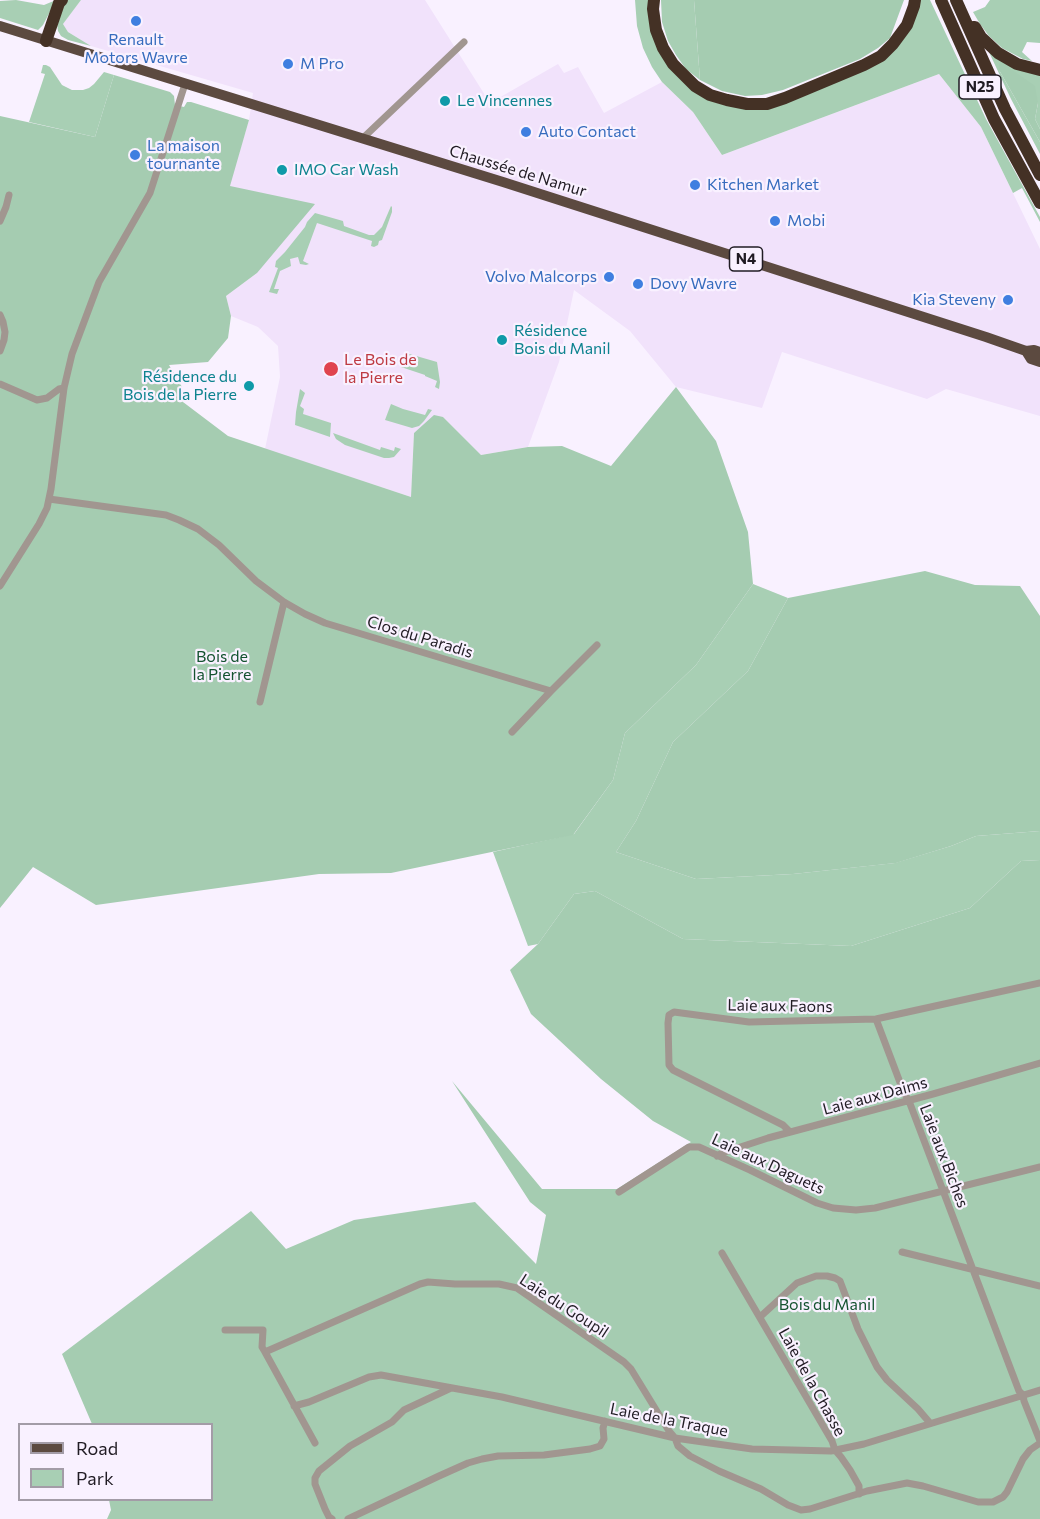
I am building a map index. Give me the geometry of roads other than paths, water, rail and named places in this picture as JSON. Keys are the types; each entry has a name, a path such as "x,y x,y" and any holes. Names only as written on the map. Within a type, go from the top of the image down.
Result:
{"highway":[{"path":"46,41 62,0"},
{"path":"654,0 653,9 663,48 673,64 695,86 710,95 727,100 747,104 767,104 881,56 907,25 915,0"},
{"name":"N25","path":"941,0 994,119 1040,203"},
{"name":"N25","path":"956,0 1005,109 1040,175"},
{"path":"967,25 975,27 981,37 998,53 1017,64 1040,70"}],"main road":[{"name":"Chaussée de Namur","path":"0,26 514,185 986,336 1026,351 1040,352"},
{"name":"Chaussée de Namur","path":"1026,351 1031,359 1040,362"}],"street":[{"path":"363,138 464,42"},
{"path":"0,586 39,524 49,499 64,388 72,354 99,282 150,193 186,84"},
{"path":"0,221 9,195"},
{"path":"0,315 5,332 0,351"},
{"path":"0,384 37,400 47,398 64,388"},
{"name":"Clos du Paradis","path":"49,499 166,515 198,529 219,545 256,581 305,614 326,623 551,692"},
{"path":"260,702 284,602"},
{"path":"512,732 597,645"},
{"name":"Laie aux Faons","path":"790,1132 783,1125 673,1070 669,1065 669,1015 674,1012 749,1022 876,1019 1040,983"},
{"name":"Laie aux Biches","path":"876,1019 1040,1442"},
{"name":"Laie aux Daims","path":"717,1156 790,1132 1040,1063"},
{"name":"Laie aux Daguets","path":"619,1192 689,1147 699,1147 816,1203 846,1209 875,1208 1040,1167"},
{"path":"902,1252 1040,1286"},
{"name":"Laie de la Chasse","path":"722,1253 832,1441 835,1450 850,1470 859,1486 859,1494"},
{"path":"760,1317 797,1283 816,1276 827,1276 840,1281 858,1329 877,1367 930,1423"},
{"name":"Laie du Goupil","path":"265,1352 420,1284 428,1282 499,1284 517,1288 624,1362 631,1369 678,1446 690,1456 801,1510 907,1483 978,1502 993,1502 1007,1492 1023,1460 1040,1442"},
{"path":"225,1330 263,1330 262,1347 315,1443"},
{"name":"Laie de la Traque","path":"294,1406 369,1377 381,1375 502,1397 675,1438 752,1449 835,1450 864,1444 1040,1390"},
{"path":"331,1518 315,1484 315,1478 323,1467 365,1436 392,1422 405,1410 451,1388"},
{"path":"348,1519 468,1463 482,1459 544,1455 600,1446 604,1439 605,1421"}],"place":[{"name":"Renault Motors Wavre","path":"136,21"},
{"name":"M Pro","path":"288,64"},
{"name":"Le Vincennes","path":"445,101"},
{"name":"Auto Contact","path":"526,132"},
{"name":"La maison tournante","path":"135,155"},
{"name":"IMO Car Wash","path":"282,170"},
{"name":"Kitchen Market","path":"695,185"},
{"name":"Mobi","path":"775,221"},
{"name":"Volvo Malcorps","path":"609,277"},
{"name":"Dovy Wavre","path":"638,284"},
{"name":"Kia Steveny","path":"1008,300"},
{"name":"Résidence Bois du Manil","path":"502,340"},
{"name":"Le Bois de la Pierre","path":"331,369"},
{"name":"Résidence du Bois de la Pierre","path":"249,386"}],"park label":[{"name":"Bois de la Pierre","path":"222,666"},
{"name":"Bois du Manil","path":"827,1305"}]}
